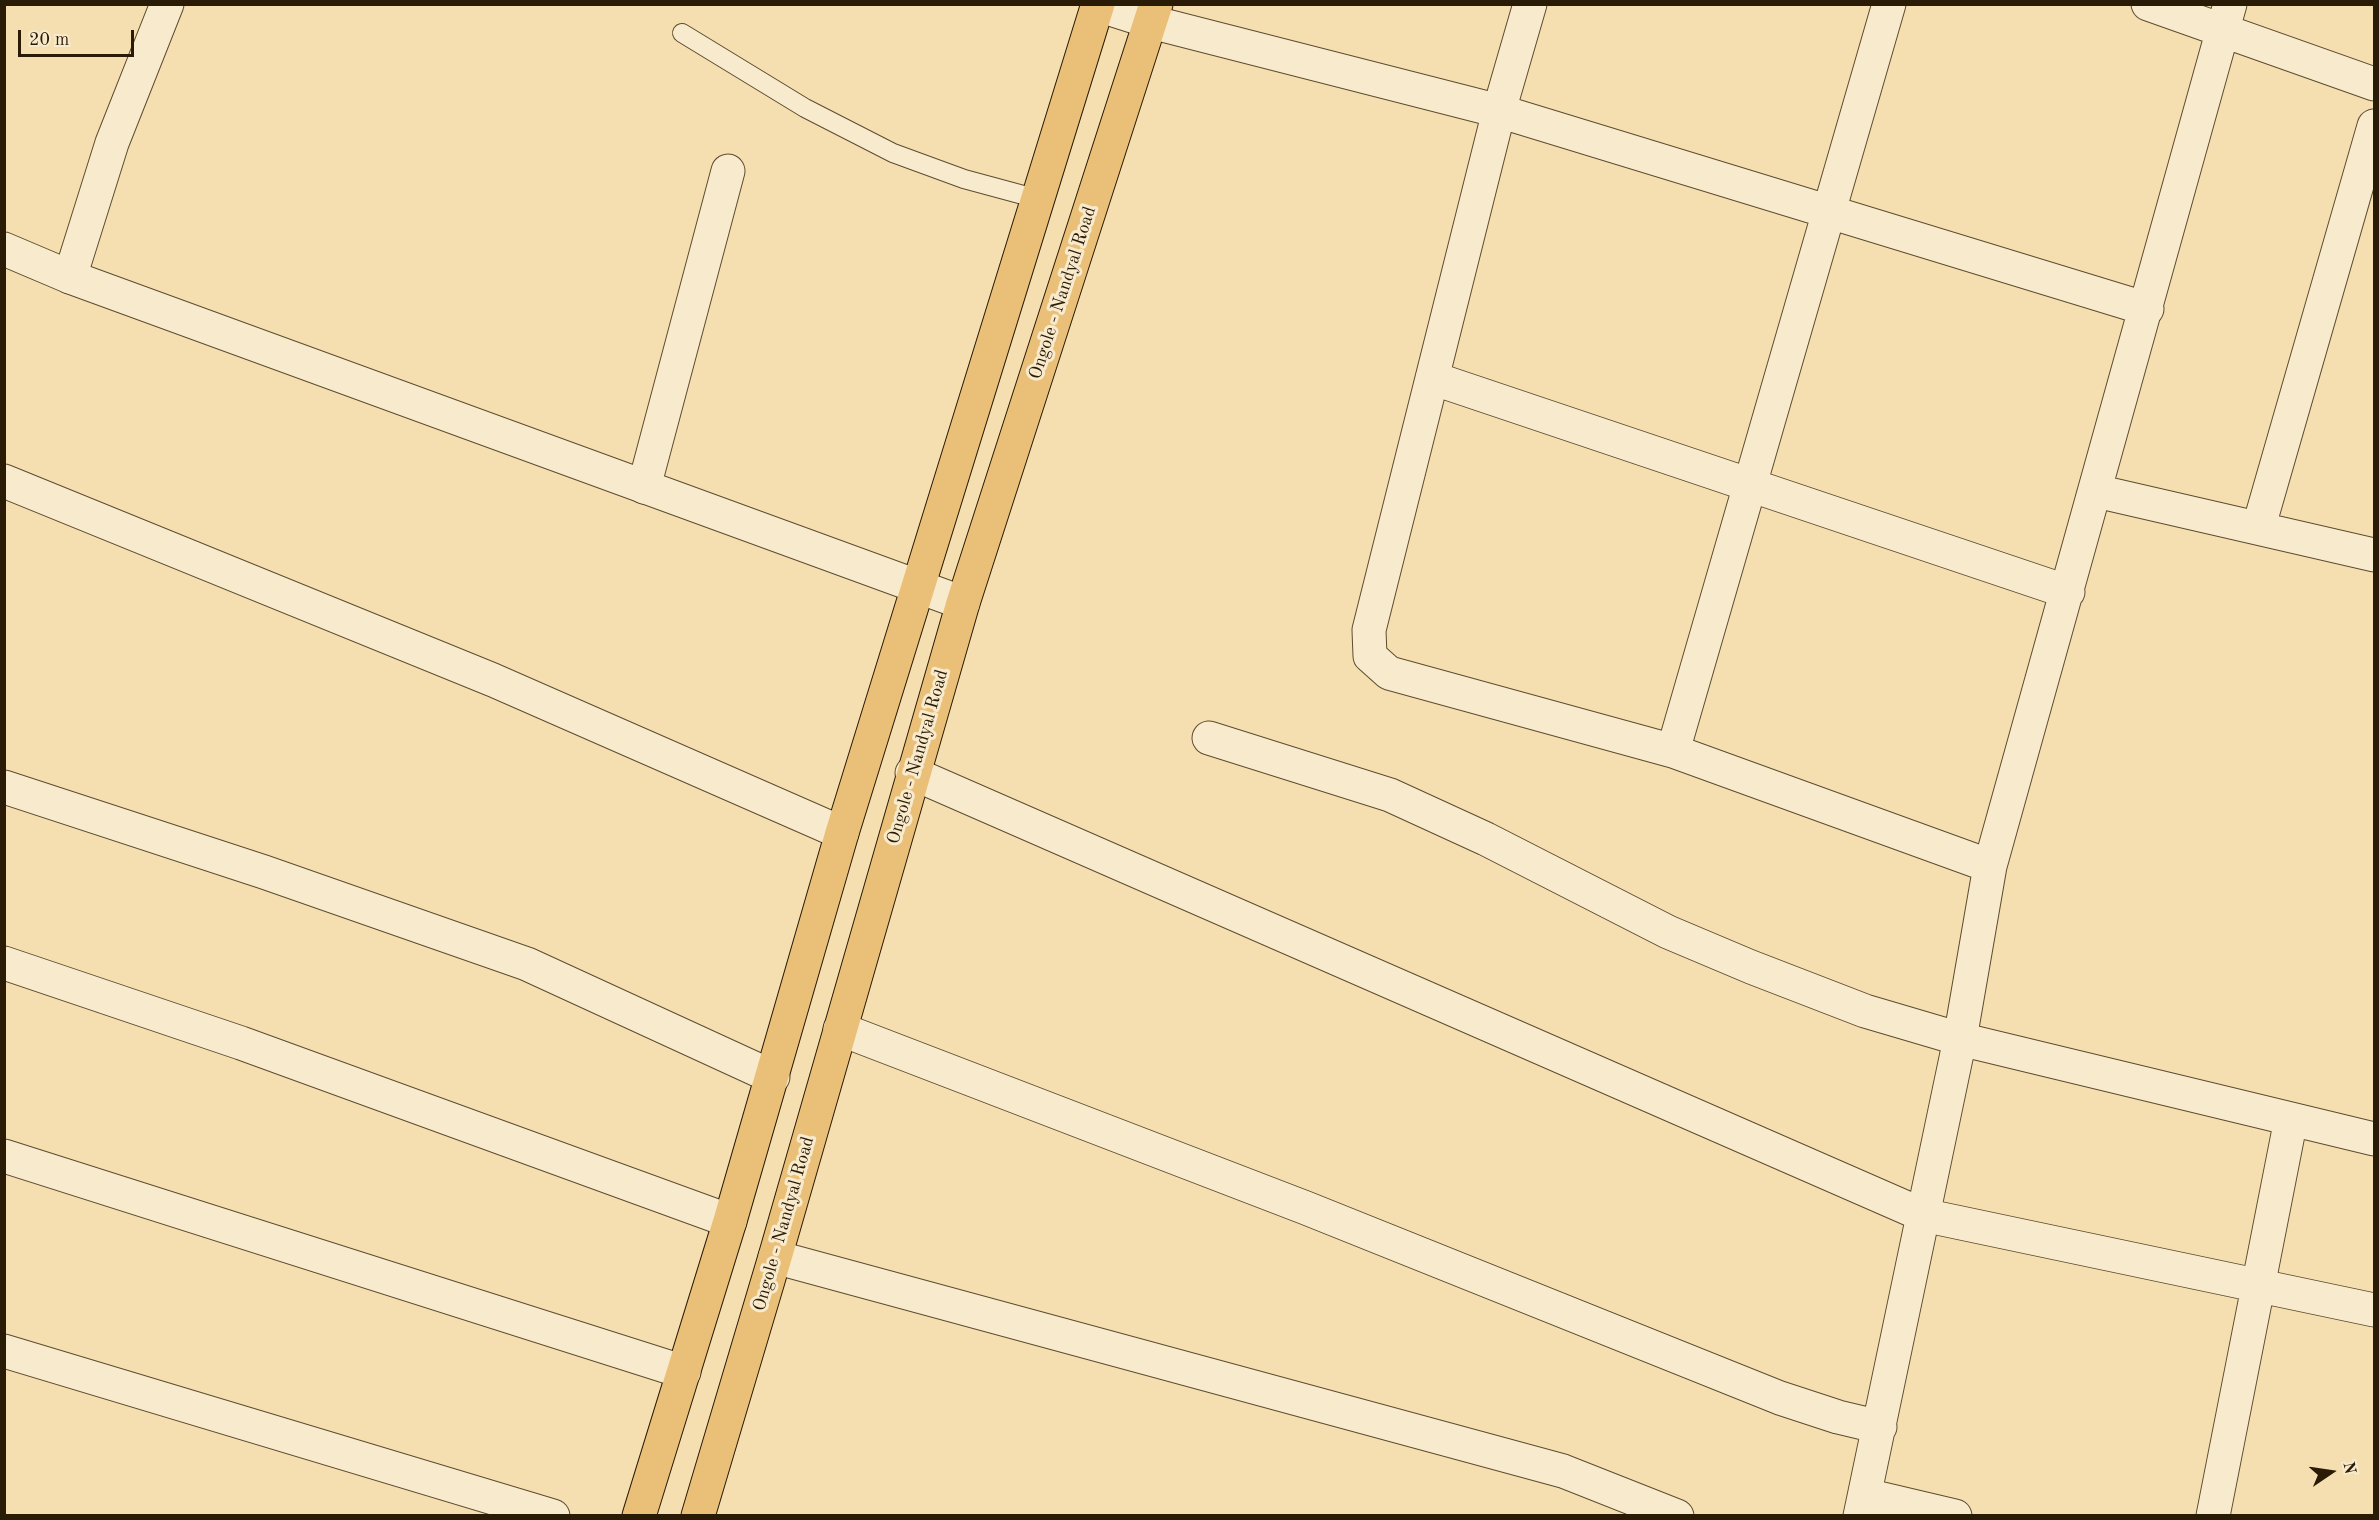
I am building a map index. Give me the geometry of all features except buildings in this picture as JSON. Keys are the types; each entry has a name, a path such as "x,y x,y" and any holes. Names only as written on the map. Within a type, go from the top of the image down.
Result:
{"main road":[{"path":"639,1515 773,1077 842,833 1098,5"},
{"name":"Ongole - Nandyal Road","path":"698,1515 775,1257 912,773 963,603 1153,14"}],"street":[{"path":"69,277 112,143 167,4"},
{"path":"1530,4 1499,111 1369,630 1370,656 1389,673 1673,751 1990,866"},
{"path":"1673,751 1889,4"},
{"path":"2148,4 2226,17 2374,84"},
{"path":"1098,5 1153,14 1499,111 2147,309"},
{"path":"1955,1515 1863,1505 1960,1039 1990,866 2147,309 2226,17"},
{"path":"2259,526 2374,126"},
{"path":"644,487 728,171"},
{"path":"4,249 69,277 963,603"},
{"path":"1432,378 2068,592"},
{"path":"4,481 165,544 493,680 842,833"},
{"path":"2096,490 2259,526 2374,555"},
{"path":"1209,738 1390,795 1486,839 1594,896 1699,945 1866,1011 1960,1039 2374,1139"},
{"path":"912,773 1923,1215 2374,1310"},
{"path":"4,787 264,872 527,964 773,1077"},
{"path":"4,963 241,1043 730,1221"},
{"path":"840,1029 1273,1195 1779,1398 1880,1427"},
{"path":"2214,1515 2291,1119"},
{"path":"4,1156 684,1372"},
{"path":"775,1257 1563,1471 1677,1515"},
{"path":"4,1350 553,1515"}],"lane":[{"path":"682,33 805,108 893,153 964,179 1038,199"}]}
